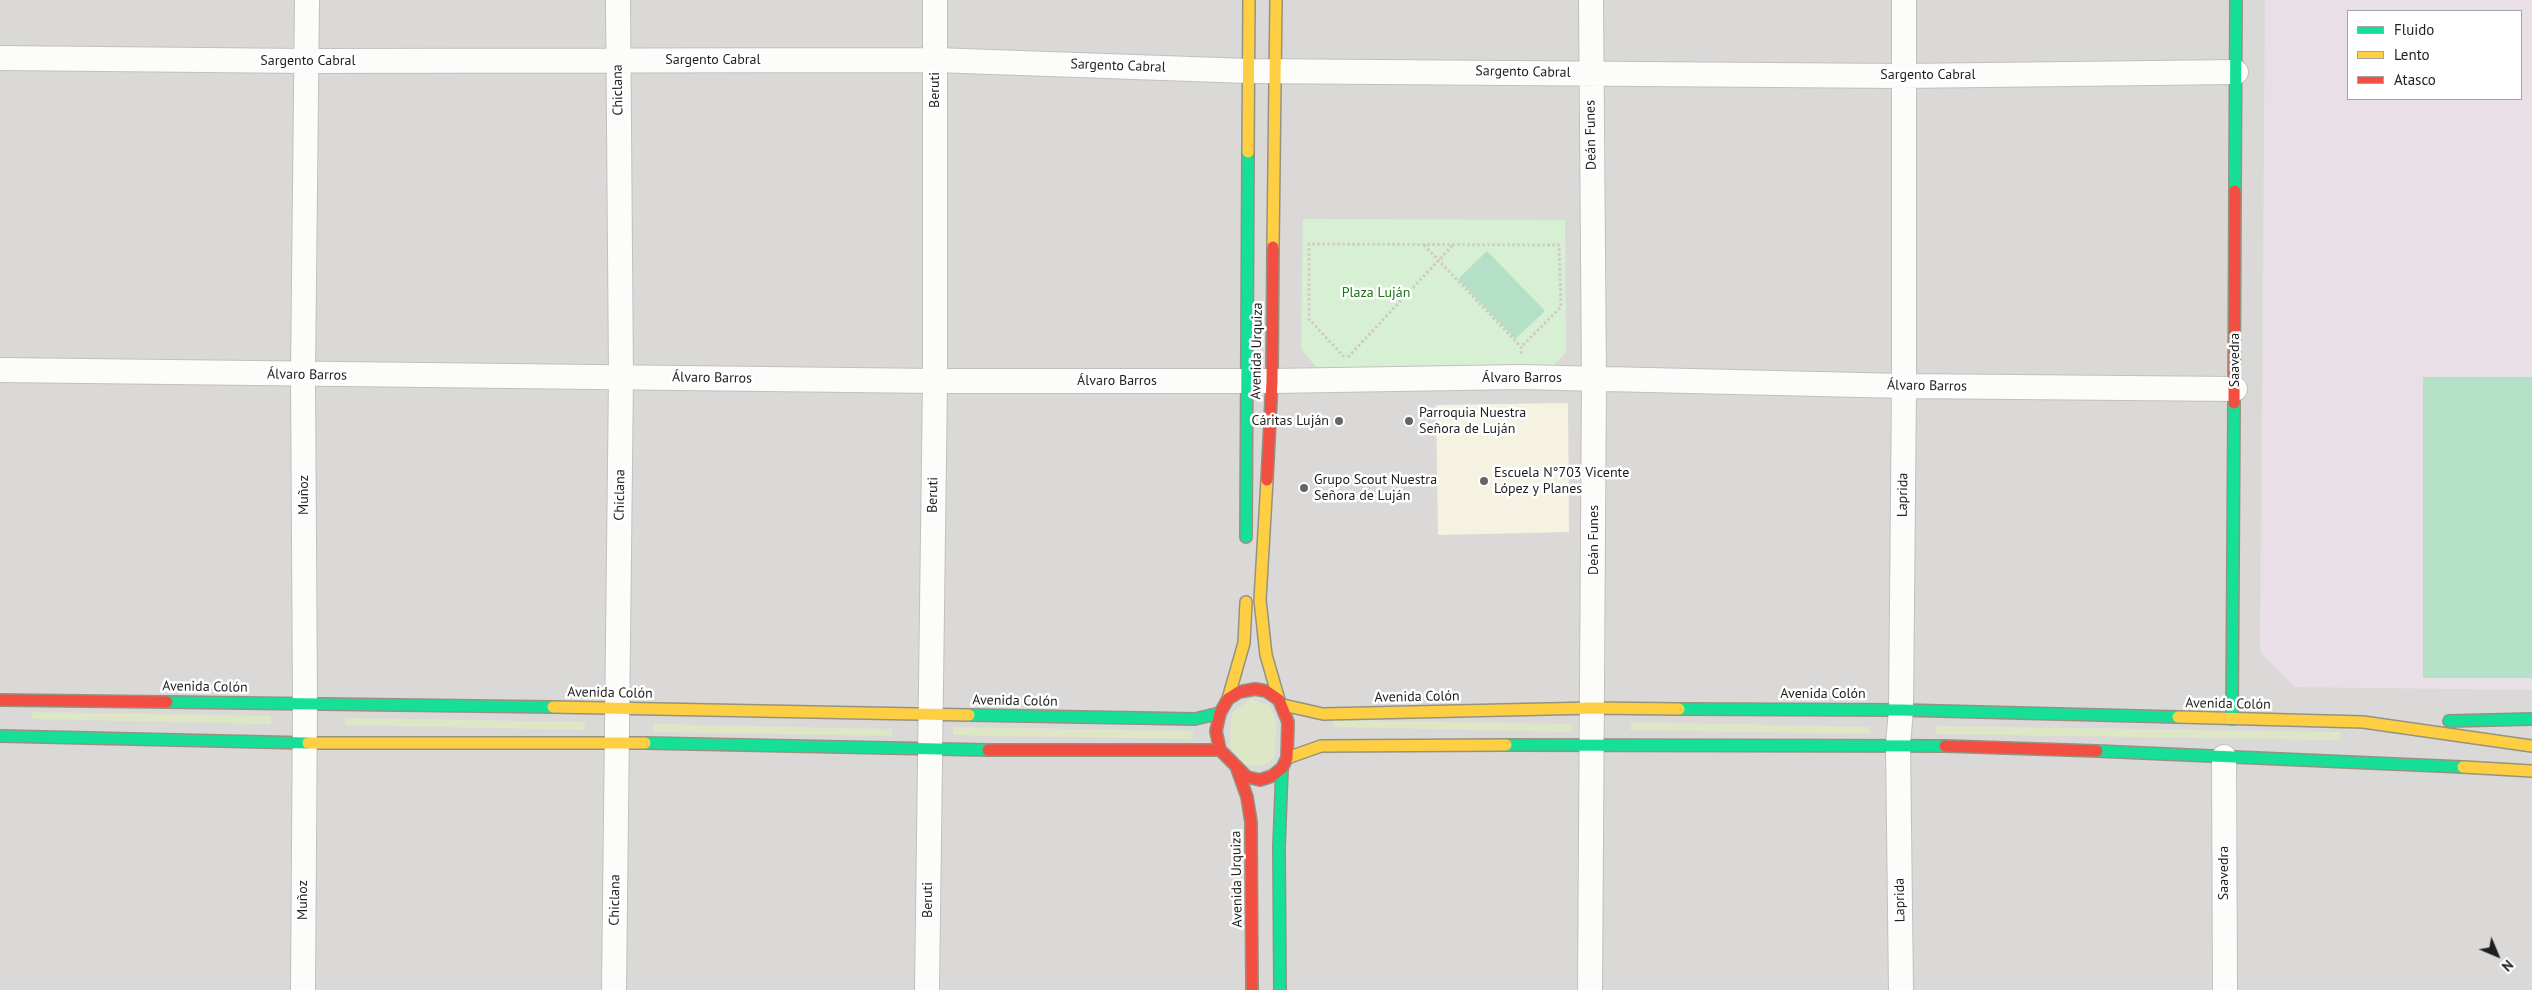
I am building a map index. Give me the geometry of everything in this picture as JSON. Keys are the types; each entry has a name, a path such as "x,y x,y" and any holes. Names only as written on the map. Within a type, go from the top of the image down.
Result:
{"main road":[{"name":"Avenida Urquiza","path":"1246,547 1249,0"},
{"name":"Avenida Urquiza","path":"1276,0 1272,381 1260,600 1266,655 1281,703"},
{"name":"Saavedra","path":"2232,719 2236,0"},
{"path":"1246,586 1244,643 1228,699 1220,712 1216,731 1220,750 1237,770 1247,777 1260,780 1272,776 1284,763 1321,746 1898,744 2326,760 2532,771"},
{"path":"1228,699 1239,692 1255,689 1266,691 1281,703 1288,722 1279,847 1280,990"},
{"name":"Avenida Colón","path":"0,700 305,703 1194,719 1220,712"},
{"name":"Avenida Colón","path":"1281,703 1323,714 1593,708 1901,710 2363,722 2532,719"},
{"name":"Avenida Colón","path":"2363,722 2532,746"},
{"path":"0,736 305,743 618,742 929,750 1220,750"},
{"name":"Avenida Colón","path":"2473,750 2532,746"},
{"path":"2326,760 2424,753"},
{"name":"Avenida Urquiza","path":"1237,770 1247,797 1251,822 1253,873 1252,990"}],"street":[{"name":"Muñoz","path":"302,990 305,743 303,375 307,0"},
{"name":"Chiclana","path":"614,990 621,377 618,0"},
{"name":"Beruti","path":"927,990 929,714 935,381 935,0"},
{"name":"Deán Funes","path":"1590,990 1594,379 1590,73 1591,0"},
{"name":"Laprida","path":"1901,990 1898,744 1901,710 1904,386 1902,76 1904,0"},
{"name":"Sargento Cabral","path":"0,58 306,62 935,60 1248,70 1902,76 2236,72"},
{"name":"Álvaro Barros","path":"0,370 935,381 1272,381 1520,377 1904,386 2235,389"},
{"name":"Saavedra","path":"2224,757 2225,990"}],"path":[{"path":"1454,244 1346,360 1309,319 1309,244 1454,244 1559,245 1561,307 1521,347 1520,377"},
{"path":"1423,245 1521,347"}],"shaded area":[{"path":"0,0 2532,0 2532,990 0,990"},
{"path":"2265,0 2532,0 2532,690 2294,687 2260,652"},
{"path":"1568,403 1569,532 1438,535 1436,405"}],"green space":[{"name":"Plaza Luján","path":"1303,219 1565,220 1566,352 1553,366 1318,369 1301,349"},
{"path":"1487,251 1545,311 1515,339 1458,279"},
{"path":"2423,377 2532,377 2532,678 2423,678"},
{"path":"1251,699 1269,706 1276,720 1275,755 1270,762 1260,766 1245,766 1230,747 1231,719 1234,711"},
{"path":"32,712 271,716 271,724 32,719"},
{"path":"346,718 585,722 585,730 345,725"},
{"path":"1333,720 1573,724 1573,732 1333,727"},
{"path":"1631,722 1870,727 1870,734 1630,730"},
{"path":"653,724 892,729 892,736 653,732"},
{"path":"1936,726 2340,732 2340,740 1936,734"},
{"path":"953,727 1193,731 1193,739 953,735"}],"traffic: fast":[{"path":"2235,191 2236,0"},
{"path":"1246,537 1248,152"},
{"path":"2232,719 2234,403"},
{"path":"167,702 553,707"},
{"path":"1679,709 1901,710 2178,717"},
{"path":"969,715 1195,719 1220,713"},
{"path":"2449,721 2532,719"},
{"path":"0,736 308,743"},
{"path":"645,743 988,750"},
{"path":"1506,745 1945,746"},
{"path":"2097,751 2463,767"},
{"path":"1280,990 1279,847 1282,768"}],"traffic: slow":[{"path":"1248,152 1249,0"},
{"path":"1273,247 1276,0"},
{"path":"1267,480 1260,600 1266,655 1279,700"},
{"path":"1228,699 1244,643 1246,602"},
{"path":"1283,705 1323,714 1593,708 1679,709"},
{"path":"553,707 969,715"},
{"path":"2178,717 2363,722 2532,746"},
{"path":"308,743 645,743"},
{"path":"1287,758 1321,746 1506,745"},
{"path":"2463,767 2532,771"}],"traffic: jam":[{"path":"2234,403 2235,191"},
{"path":"1267,480 1272,381 1273,247"},
{"path":"1255,689 1266,691 1279,700 1288,722 1287,758 1282,768 1272,776 1260,780 1247,777 1220,750 1216,731 1220,713 1228,699 1239,692 1255,689"},
{"path":"0,700 167,702"},
{"path":"1945,746 2097,751"},
{"path":"988,750 1220,750"},
{"path":"1237,769 1247,797 1251,822 1252,990"}],"place":[{"name":"Cáritas Luján","path":"1339,421"},
{"name":"Parroquia Nuestra Señora de Luján","path":"1409,421"},
{"name":"Escuela N°703 Vicente López y Planes","path":"1484,481"},
{"name":"Grupo Scout Nuestra Señora de Luján","path":"1304,488"}]}
